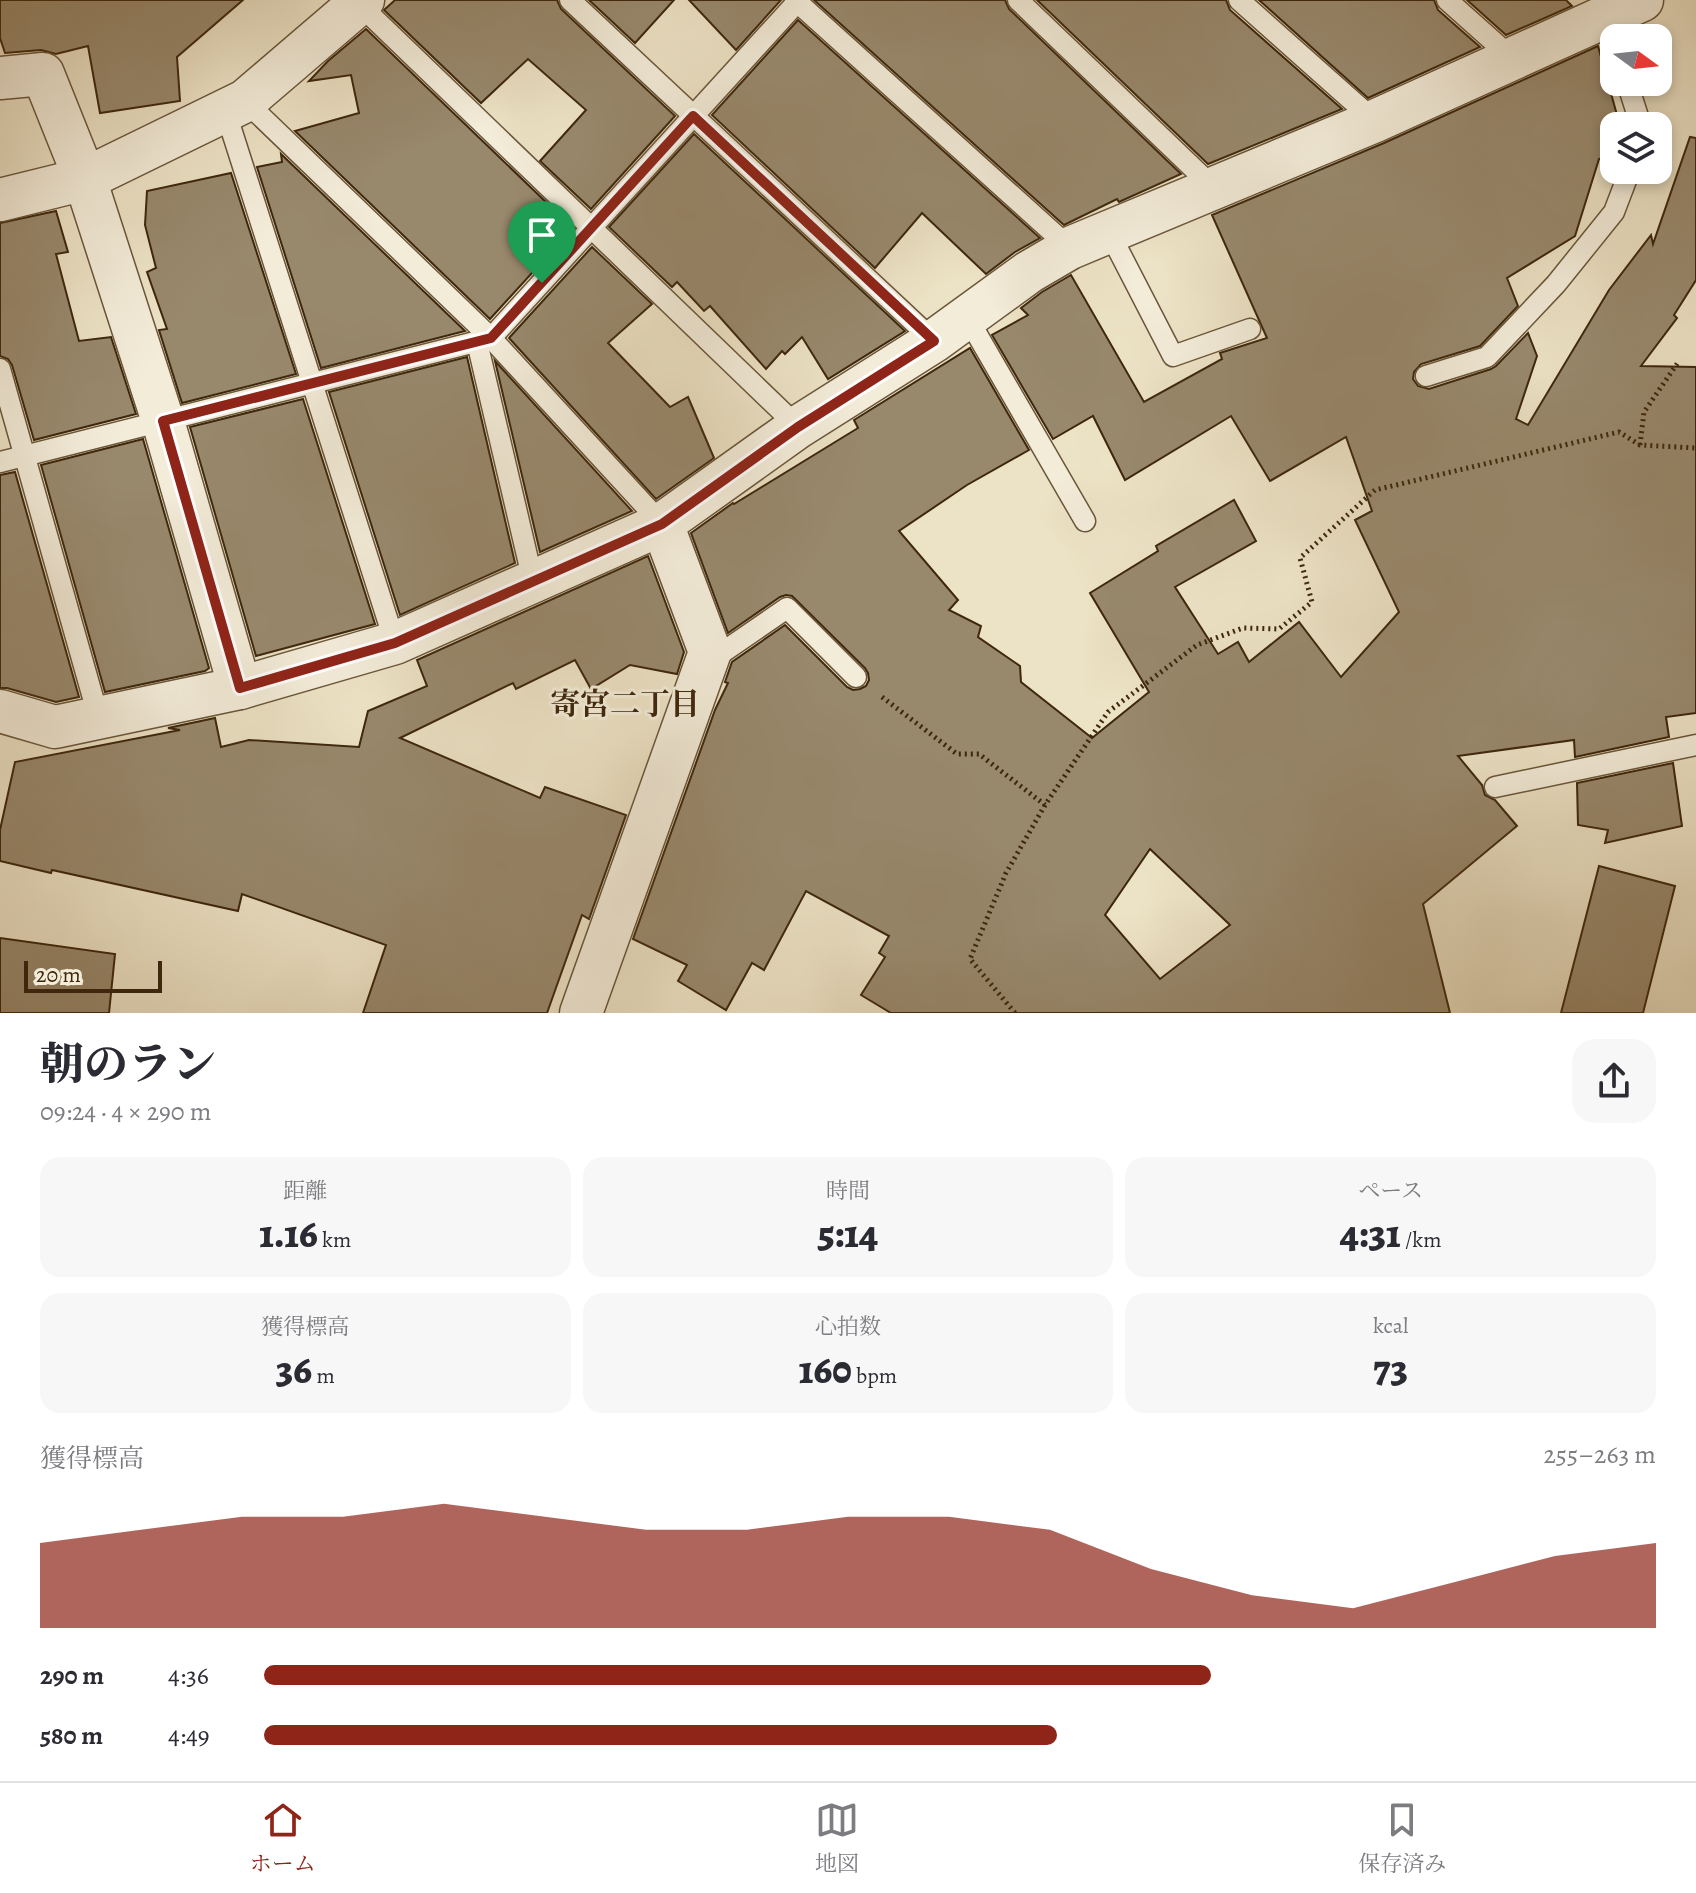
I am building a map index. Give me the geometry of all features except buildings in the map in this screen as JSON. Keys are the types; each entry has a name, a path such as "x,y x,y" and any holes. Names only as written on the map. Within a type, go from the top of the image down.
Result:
{"street":[{"path":"0,200 85,179 235,106 361,2"},
{"path":"0,711 55,727 240,688 395,643 662,524 798,427 934,341 1029,272 1070,248 1375,121 1512,58 1621,18"},
{"path":"0,78 43,74 85,179 163,421 240,688"},
{"path":"581,1013 710,652 662,524"}],"lane":[{"path":"570,0 934,341"},
{"path":"1018,0 1215,189"},
{"path":"1239,0 1375,121"},
{"path":"1447,0 1512,58"},
{"path":"0,462 484,340 593,227 797,1 1070,248"},
{"path":"361,2 798,427"},
{"path":"235,106 484,340 662,524"},
{"path":"235,106 313,384 395,643"},
{"path":"1426,376 1487,357 1556,284 1614,212 1625,184"},
{"path":"1109,232 1173,356 1250,329"},
{"path":"967,317 1085,521"},
{"path":"484,340 533,581"},
{"path":"0,369 99,719"},
{"path":"710,652 723,652 787,608 856,677"},
{"path":"1495,787 1696,745"}],"path":[{"path":"1640,445 1644,412 1679,361"},
{"path":"1015,1013 970,959 1006,873 1045,805 1108,712 1197,645 1243,628 1279,629 1312,602 1300,558 1375,490 1619,432 1640,445 1696,448"},
{"path":"856,677 957,754 979,754 1045,805"}],"district":[{"name":"寄宮二丁目","path":"625,704"}],"route":[{"path":"693,116 934,341 798,427 662,524 395,643 240,688 163,421 491,338 542,283 693,116"}]}
